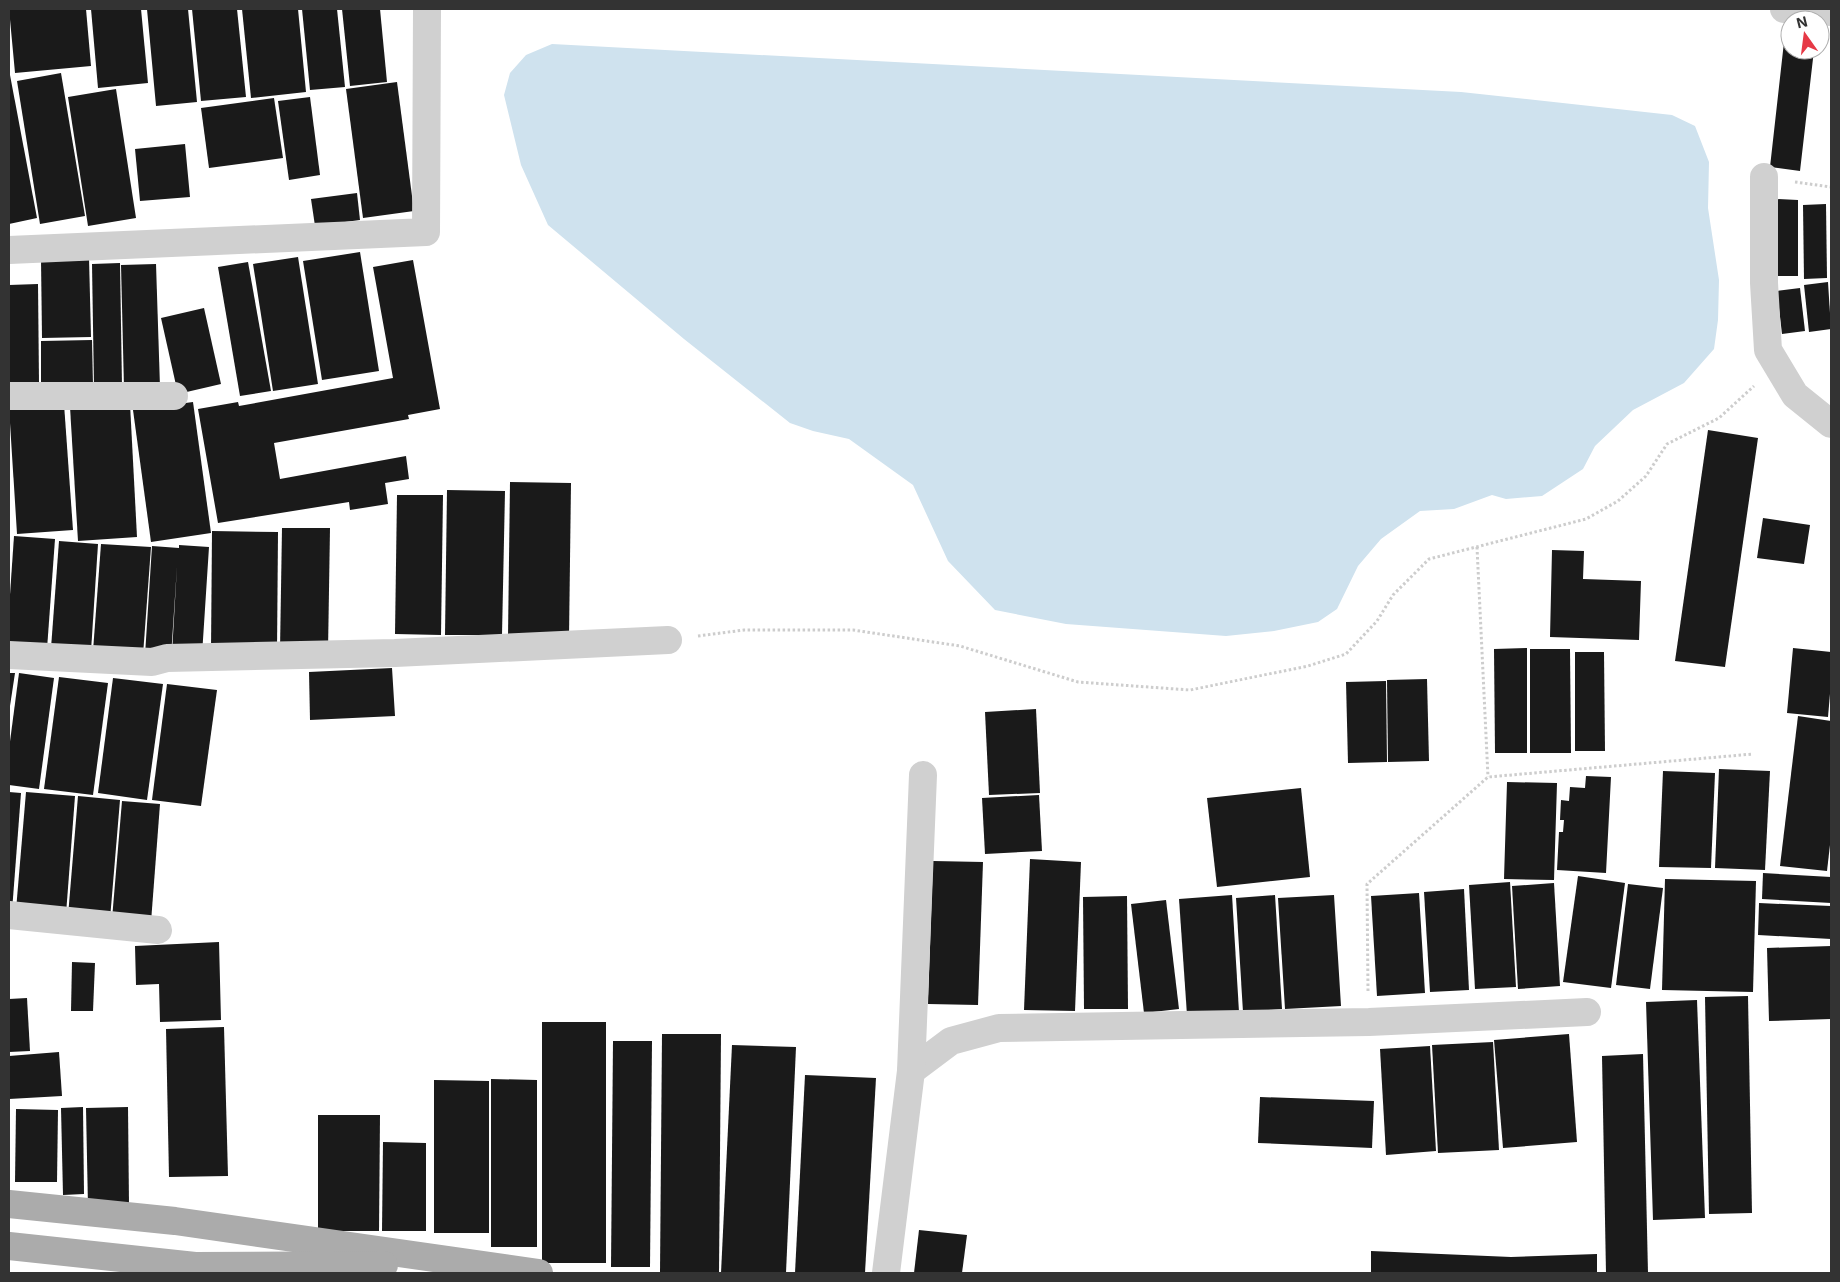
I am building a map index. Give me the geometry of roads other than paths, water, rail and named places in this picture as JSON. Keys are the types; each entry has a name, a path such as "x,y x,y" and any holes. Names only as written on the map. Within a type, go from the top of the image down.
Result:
{"main road":[{"path":"9,1204 175,1221 539,1273"},
{"path":"9,1246 195,1266 404,1265 452,1273"}],"street":[{"path":"9,250 426,232 427,9"},
{"path":"1784,9 1831,12"},
{"path":"1764,177 1764,283 1768,350 1795,395 1831,424"},
{"path":"9,396 174,396"},
{"path":"9,655 152,662 167,658 395,654 668,640"},
{"path":"886,1273 911,1071 924,775"},
{"path":"9,915 158,930"},
{"path":"911,1071 951,1042 999,1028 1368,1022 1587,1012"}],"water":[{"path":"552,44 1461,92 1672,115 1695,126 1709,162 1708,208 1719,280 1718,320 1714,349 1684,383 1633,410 1595,446 1583,469 1542,496 1506,499 1492,495 1454,509 1420,511 1381,539 1358,566 1337,609 1318,622 1274,631 1226,636 1066,624 995,610 948,561 913,485 849,439 813,431 790,423 684,339 548,225 521,165 504,95 510,73 526,55"}]}
